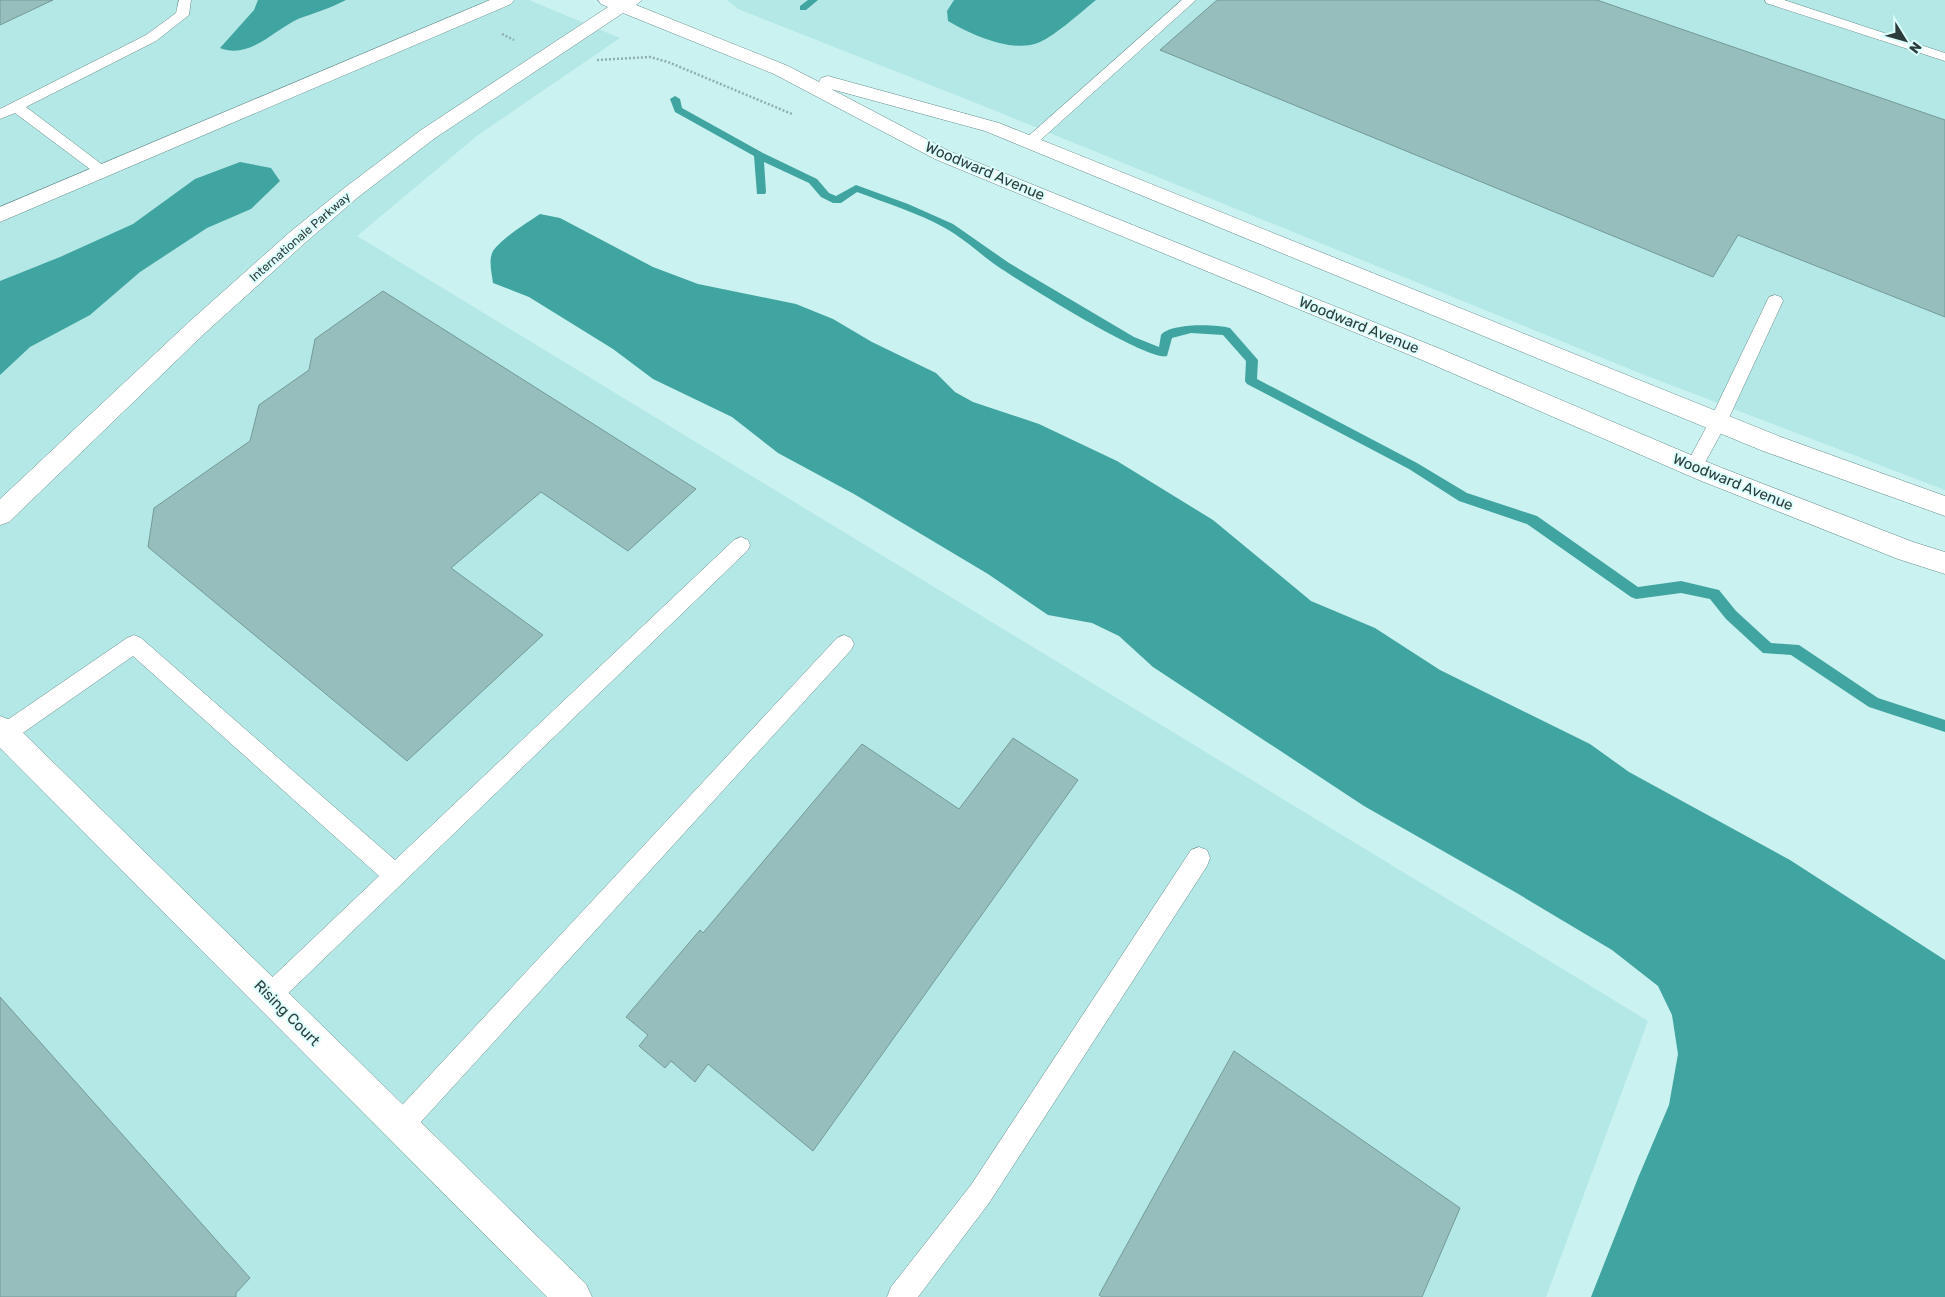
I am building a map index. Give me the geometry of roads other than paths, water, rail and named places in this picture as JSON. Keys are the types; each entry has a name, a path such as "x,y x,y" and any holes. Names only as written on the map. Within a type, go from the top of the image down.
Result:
{"street":[{"path":"0,215 505,0"},
{"name":"Woodward Avenue","path":"621,2 781,70 942,155 1420,350 1694,467 1898,547 1945,563"},
{"name":"Internationale Parkway","path":"0,515 216,311 274,258 351,193 405,151 621,2"},
{"name":"Woodward Avenue","path":"781,70 992,127 1772,444 1945,506"},
{"name":"Rising Court","path":"2,733 573,1297"}],"lane":[{"path":"0,115 151,38 182,15 185,0"},
{"path":"1030,142 1190,0"},
{"path":"1771,0 1945,57"},
{"path":"16,107 103,172"},
{"path":"1694,467 1718,422 1775,300"},
{"path":"269,996 741,545"},
{"path":"2,733 134,644 395,876"},
{"path":"400,1126 844,644"},
{"path":"901,1297 980,1194 1199,858"}],"water":[{"path":"258,0 346,0 298,19 251,47 231,51 220,48 254,10"},
{"path":"954,0 1096,0 1046,39 1029,45 1018,46 981,37 948,21 947,11"},
{"path":"240,162 271,168 280,181 251,209 207,228 140,272 90,315 30,347 0,375 0,281 60,257 133,224 195,179"},
{"path":"540,214 560,218 653,267 698,284 796,304 833,319 872,342 936,373 955,392 973,402 1039,424 1117,461 1213,520 1311,601 1375,628 1440,670 1590,744 1629,772 1790,860 1945,960 1945,1297 1591,1297 1669,1105 1678,1054 1672,1015 1658,986 1612,950 1364,806 1153,667 1119,636 1092,623 1048,615 988,574 854,494 778,453 732,417 653,379 613,349 529,297 493,283 491,263 493,251 508,236"}],"waterway":[{"path":"803,8 814,0"},
{"path":"675,99 678,110 759,155"},
{"path":"759,155 813,181 825,195 837,201 856,188 949,226 1005,266 1130,340 1163,353 1167,335 1191,329 1226,331 1252,360 1251,381 1413,466 1463,497 1532,520 1636,593 1681,587 1714,594 1731,615 1768,649 1794,649 1874,703 1945,726"},
{"path":"759,155 761,192"}]}
